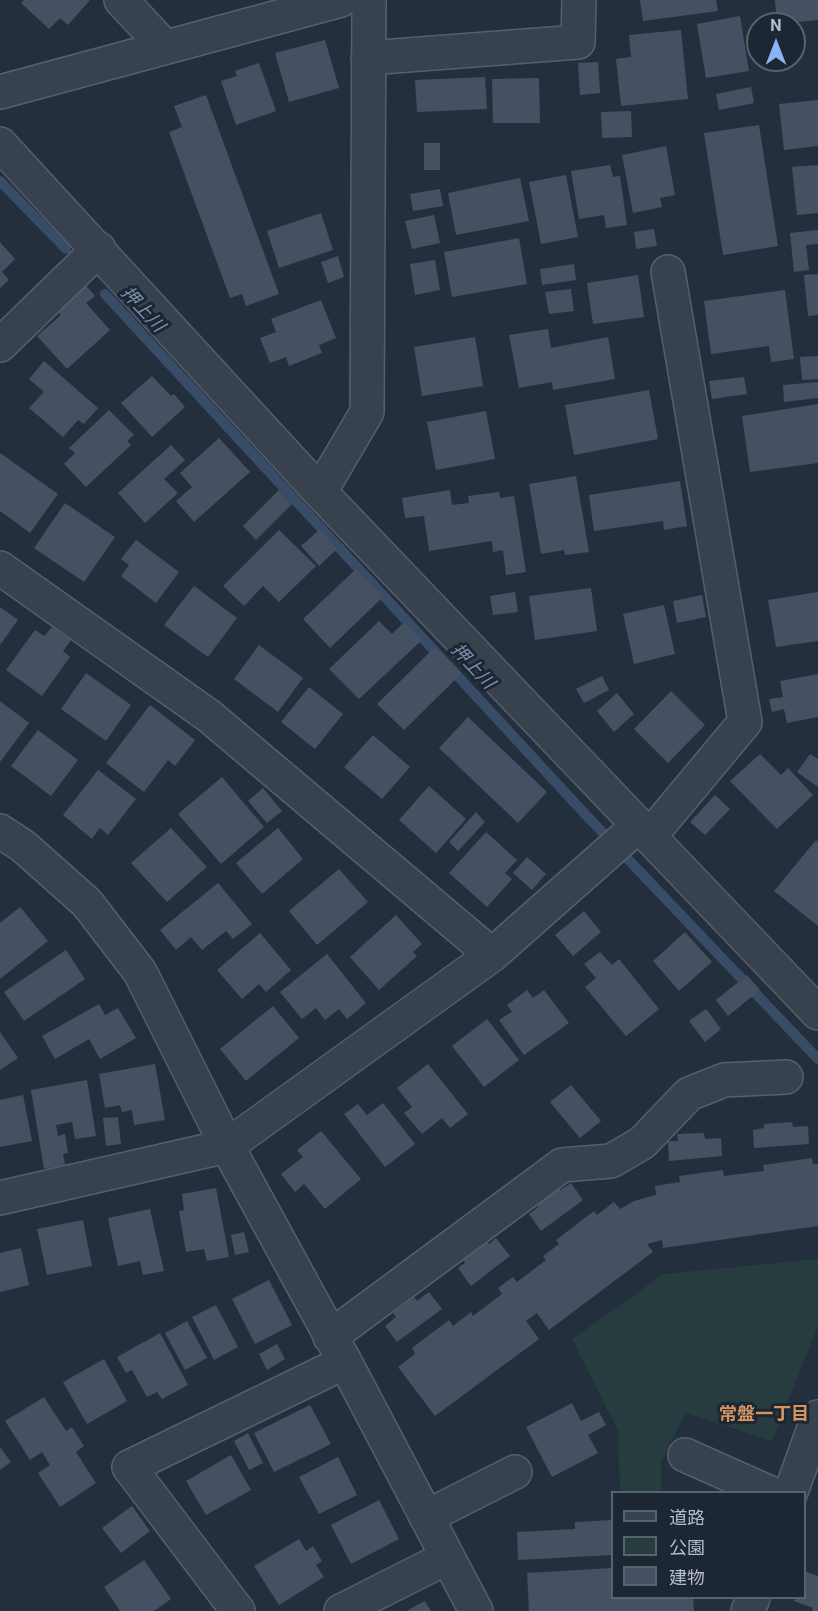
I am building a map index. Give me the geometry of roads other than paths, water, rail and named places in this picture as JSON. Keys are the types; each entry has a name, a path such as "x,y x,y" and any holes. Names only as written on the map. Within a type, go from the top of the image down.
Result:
{"street":[{"path":"121,0 164,46"},
{"path":"0,92 341,0"},
{"path":"320,492 367,412 369,0"},
{"path":"368,58 578,42 579,0"},
{"path":"0,144 99,249 320,492 816,1006"},
{"path":"0,345 99,249"},
{"path":"0,1198 227,1146 492,955 645,830 745,722 668,272"},
{"path":"0,568 208,716 492,955"},
{"path":"0,831 23,846 87,903 140,972 227,1146 476,1611"},
{"path":"238,1611 129,1467 337,1350 562,1165 611,1161 642,1143 689,1094 723,1080 786,1077"},
{"path":"791,1491 818,1417"},
{"path":"685,1455 766,1491"},
{"path":"426,1517 515,1472"},
{"path":"341,1611 446,1558"}],"waterway":[{"name":"押上川","path":"0,181 66,249"},
{"name":"押上川","path":"105,294 585,814 818,1059"}],"district":[{"name":"常盤一丁目","path":"764,1415"}]}
